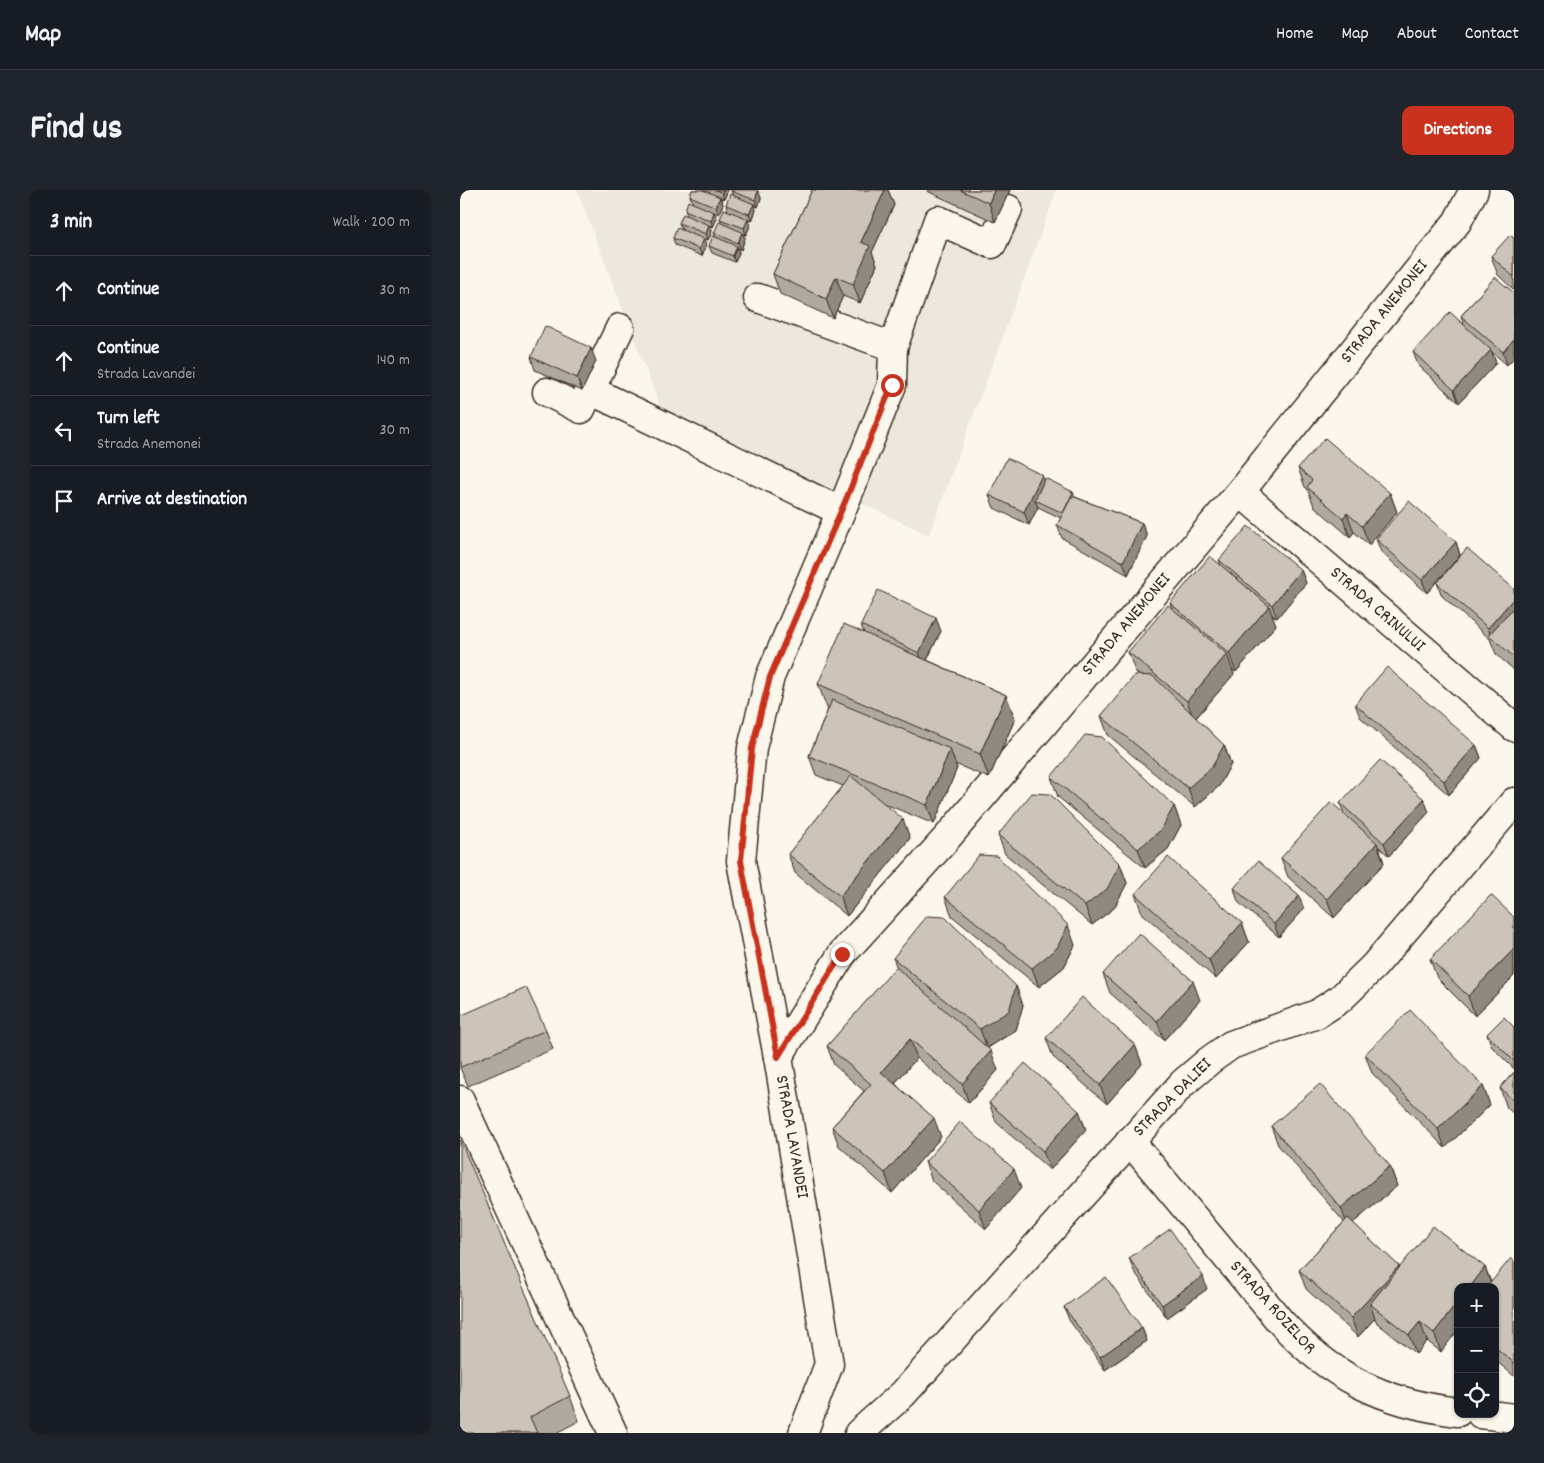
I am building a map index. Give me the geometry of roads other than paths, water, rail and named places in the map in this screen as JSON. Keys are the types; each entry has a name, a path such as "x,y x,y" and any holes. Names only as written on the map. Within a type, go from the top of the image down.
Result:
{"street":[{"name":"STRADA ANEMONEI","path":"778,1057 842,954 946,840 1240,492 1457,222 1474,190"},
{"name":"STRADA LAVANDEI","path":"803,1433 830,1364 778,1057 741,861 752,748 770,677 844,504 892,385 893,346 938,220 992,244 1008,209"},
{"path":"758,298 893,346"},
{"path":"547,392 582,408 620,328"},
{"path":"590,390 844,504"},
{"name":"STRADA CRINULUI","path":"1240,492 1514,727"},
{"name":"STRADA DALIEI","path":"859,1433 903,1394 1184,1083 1210,1060 1231,1045 1317,1014 1340,999 1374,966 1514,802"},
{"path":"460,1100 613,1433"},
{"name":"STRADA ROZELOR","path":"1130,1141 1279,1320 1301,1344 1328,1367 1376,1392 1425,1408 1454,1412"},
{"path":"1499,1416 1514,1418"}]}
